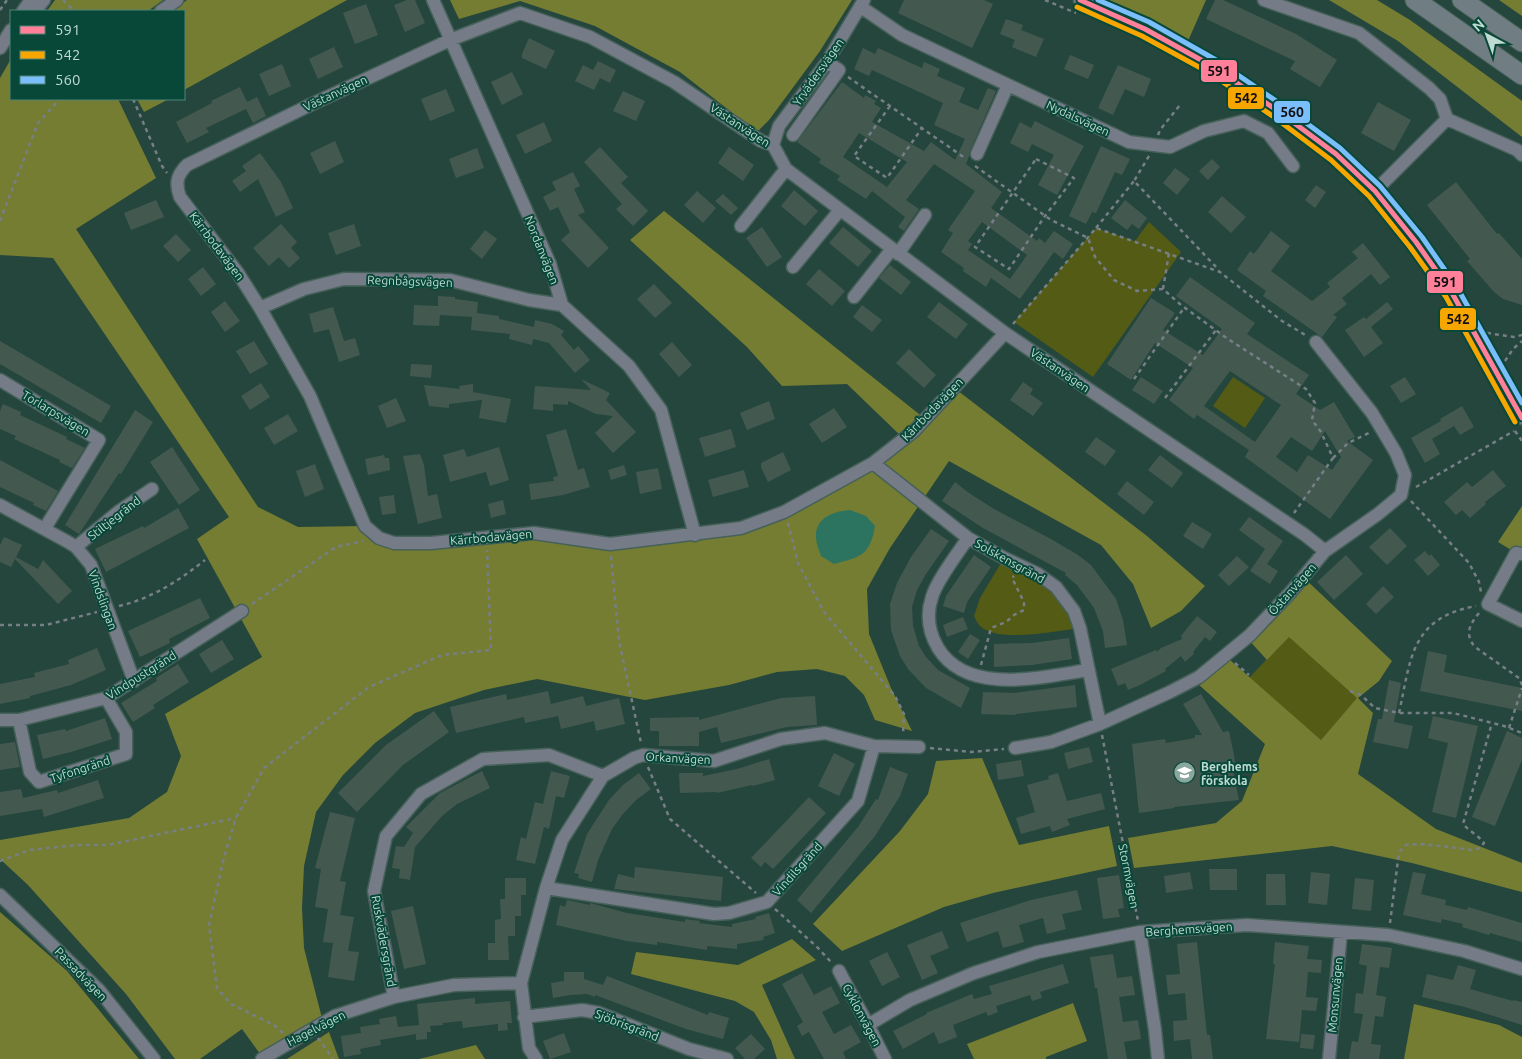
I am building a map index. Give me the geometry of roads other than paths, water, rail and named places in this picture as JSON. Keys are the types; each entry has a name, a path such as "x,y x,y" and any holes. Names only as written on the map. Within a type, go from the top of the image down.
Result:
{"highway":[{"path":"1415,0 1522,74"},
{"path":"1462,0 1522,42"}],"street":[{"path":"35,10 44,0"},
{"path":"162,10 177,0"},
{"name":"Nordanvägen","path":"432,0 550,264 562,305"},
{"path":"1080,0 1145,29 1212,66 1336,154 1375,191 1416,242 1452,293 1498,372 1522,418"},
{"path":"1264,0 1359,33 1430,88 1440,99 1447,119 1517,150 1522,155"},
{"name":"Yrvädersvägen","path":"773,145 779,126 827,62 863,4"},
{"name":"Nydalsvägen","path":"863,4 902,35 1129,142 1170,147 1204,131 1244,121 1268,133 1293,166"},
{"name":"Västanvägen","path":"176,183 178,175 187,165 450,40 520,14 590,37 674,82 761,141 773,145 786,169 1005,333 1287,523 1325,551"},
{"path":"0,49 10,32"},
{"path":"0,49 10,39"},
{"path":"792,135 839,70 827,62"},
{"path":"977,154 1008,85"},
{"path":"1375,191 1447,119"},
{"path":"741,226 786,169"},
{"name":"Kärrbodavägen","path":"176,183 180,196 238,273 310,396 365,526 379,538 394,543 432,543 534,533 610,544 741,528 784,512 873,463 914,431 1005,333"},
{"path":"793,266 840,210"},
{"path":"854,296 925,215"},
{"name":"Regnbågsvägen","path":"260,308 304,289 344,279 450,280 529,300 562,305"},
{"path":"562,305 629,366 660,410 695,534"},
{"name":"Östanvägen","path":"1015,748 1051,742 1100,724 1192,681 1226,656 1257,628 1290,593 1325,551 1401,496 1405,475 1396,453 1372,413 1316,342"},
{"name":"Torlarpsvägen","path":"0,380 99,440 45,528"},
{"name":"Solskensgränd","path":"873,463 968,538 1038,574 1056,587 1074,611 1084,646 1100,724"},
{"name":"Stiltjegränd","path":"76,548 118,512 152,489"},
{"name":"Vindslingan","path":"0,506 45,528 76,548 91,565 134,681"},
{"path":"968,538 932,596 927,622 933,639 942,655 957,667 975,676 999,679 1023,679 1088,670"},
{"path":"1522,554 1516,553 1488,604 1522,621"},
{"name":"Vindpustgränd","path":"0,720 19,720 106,698 242,611"},
{"name":"Tyfongränd","path":"19,720 30,772 39,782 126,754 126,732 106,698"},
{"name":"Orkanvägen","path":"521,983 546,888 562,840 603,776 634,758 643,755 714,761 781,739 824,733 874,746 919,747"},
{"name":"Vindilsgränd","path":"546,888 714,914 729,913 767,902 858,801 874,746"},
{"name":"Ruskvädersgränd","path":"394,997 374,891 386,836 421,794 483,759 549,755 603,776"},
{"name":"Passadvägen","path":"0,895 99,990 154,1059"},
{"name":"Berghemsvägen","path":"868,1025 910,1000 983,970 1038,952 1140,932 1247,925 1388,935 1464,951 1522,969"},
{"path":"1140,932 1158,1059"},
{"name":"Monsunvägen","path":"1329,1059 1340,932"},
{"name":"Cyklonvägen","path":"839,971 885,1059"},
{"path":"521,983 529,1048 536,1059"},
{"name":"Hagelvägen","path":"262,1059 335,1016 394,997 454,985 521,983"},
{"name":"Sjöbrisgränd","path":"524,1017 582,1010 599,1013 689,1049 727,1059"}],"place":[{"name":"Berghems förskola","path":"1185,773"}]}
